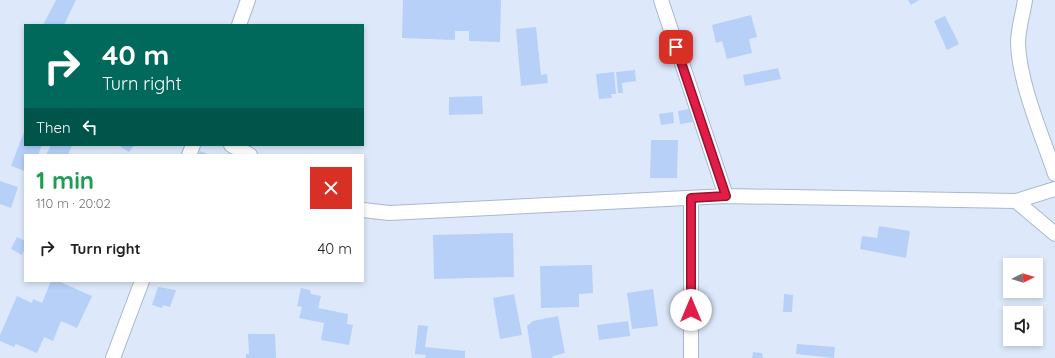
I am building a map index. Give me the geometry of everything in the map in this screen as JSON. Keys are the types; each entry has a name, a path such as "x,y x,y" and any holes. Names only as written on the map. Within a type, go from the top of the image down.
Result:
{"street":[{"path":"239,24 248,0"},
{"path":"661,0 726,196"},
{"path":"1025,0 1018,42 1020,61 1030,100 1055,174"},
{"path":"233,146 248,154"},
{"path":"364,210 389,213 726,196 1016,201 1055,189"},
{"path":"691,198 691,358"},
{"path":"1016,201 1055,234"},
{"path":"113,358 142,282"}],"building":[{"path":"56,0 76,0 64,24 44,24"},
{"path":"403,0 501,0 500,42 469,41 469,31 455,31 455,40 402,38"},
{"path":"908,0 919,0 911,5"},
{"path":"751,15 757,37 749,39 752,53 727,59 722,41 716,43 712,25"},
{"path":"945,16 959,44 947,50 934,21"},
{"path":"536,27 541,75 547,74 548,83 521,86 516,29"},
{"path":"778,68 781,79 745,86 743,75"},
{"path":"635,70 636,81 622,83 623,93 618,93 616,72"},
{"path":"614,72 616,94 611,94 612,98 599,99 596,74"},
{"path":"482,96 483,114 449,115 449,97"},
{"path":"691,109 693,122 680,124 678,111"},
{"path":"673,112 674,123 661,125 659,114"},
{"path":"24,132 24,146 42,146 38,154 24,154 24,171 11,166"},
{"path":"651,140 678,140 677,178 650,178"},
{"path":"50,146 72,146 68,154 46,154"},
{"path":"120,146 133,146 129,152"},
{"path":"200,151 208,154 198,154"},
{"path":"0,181 18,187 11,208 0,204"},
{"path":"879,226 910,231 906,258 860,249 862,236 877,238"},
{"path":"513,233 514,277 434,279 433,235"},
{"path":"17,237 24,240 24,250 22,255 11,249"},
{"path":"592,265 593,293 579,294 579,307 541,308 540,266"},
{"path":"51,282 60,282 92,296 77,328 61,321 53,341 44,337 37,353 16,344 14,347 0,341 0,335 17,296 32,303 33,299 42,303"},
{"path":"158,287 176,290 170,307 163,305 162,308 152,305"},
{"path":"301,288 310,290 311,294 321,296 318,308 348,314 347,324 353,325 349,345 321,340 324,323 299,318 302,307 297,306"},
{"path":"653,289 658,326 632,329 627,293"},
{"path":"514,294 522,335 500,339 493,298"},
{"path":"784,294 793,295 792,312 783,312"},
{"path":"558,316 565,353 553,356 552,358 532,358 527,326 533,321"},
{"path":"628,321 630,336 599,340 597,325"},
{"path":"418,325 428,326 425,347 465,351 465,358 425,358 426,355 415,354"},
{"path":"248,334 275,334 276,358 246,358 246,354 249,354"},
{"path":"797,344 835,347 834,358 796,354"},
{"path":"753,352 762,353 763,358 752,358"}],"route":[{"path":"676,47 726,196 691,198 691,310"}]}
